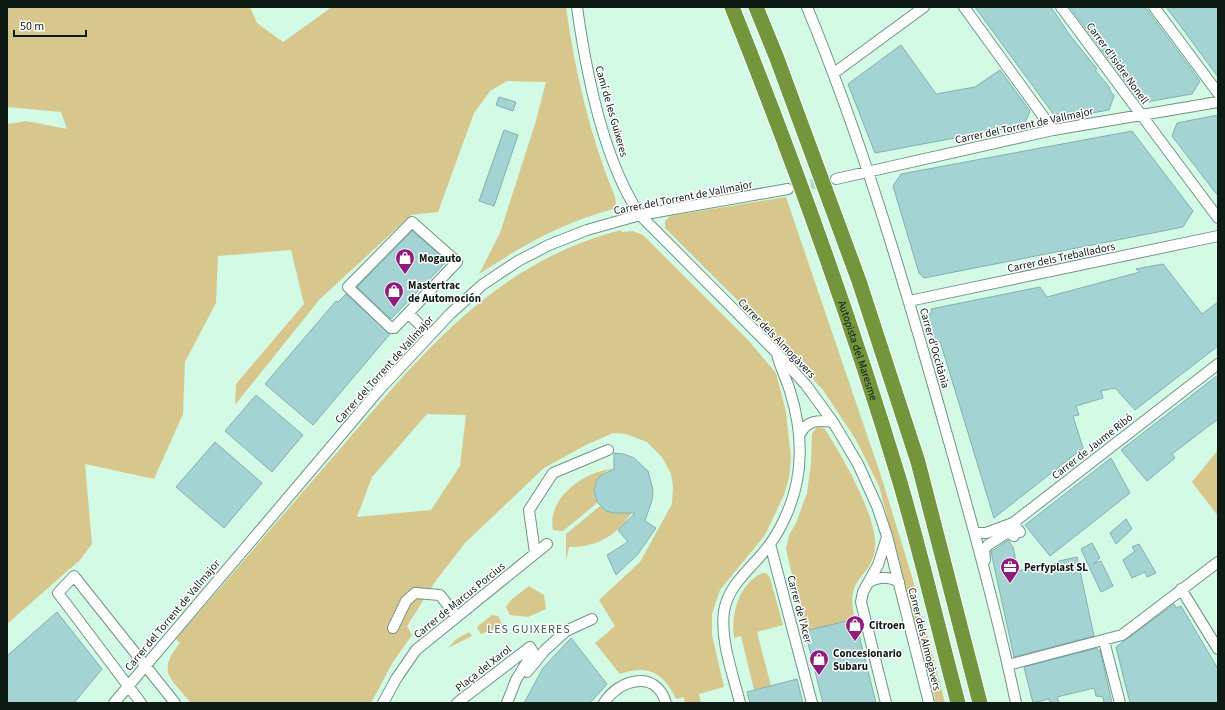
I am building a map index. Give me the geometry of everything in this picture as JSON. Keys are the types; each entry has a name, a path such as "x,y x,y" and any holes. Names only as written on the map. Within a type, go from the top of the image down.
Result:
{"highway":[{"name":"Autopista del Maresme","path":"732,7 755,63 838,290 899,479 958,703"},
{"name":"Autopista del Maresme","path":"756,7 776,56 859,280 915,454 980,703"}],"street":[{"name":"Camí de les Guixeres","path":"577,7 589,78 611,156 628,197 640,215"},
{"name":"Carrer d'Occitània","path":"807,7 834,73 869,171 909,301 975,533 1016,703"},
{"path":"834,73 924,7"},
{"path":"964,7 1053,130"},
{"name":"Carrer d'Isidre Nonell","path":"1061,7 1218,218"},
{"path":"1154,7 1218,93"},
{"name":"Carrer del Torrent de Vallmajor","path":"836,179 1053,130 1218,102"},
{"name":"Carrer del Torrent de Vallmajor","path":"114,703 379,390 450,314 482,285 518,262 549,245 587,230 640,215 788,189"},
{"name":"Carrer dels Almogàvers","path":"640,215 776,352 806,385 833,422 858,464 877,506 887,536 929,703"},
{"path":"412,222 457,262 409,314 394,328 391,328 348,287 412,222"},
{"name":"Carrer dels Treballadors","path":"909,301 1218,236"},
{"path":"409,314 430,335"},
{"path":"740,703 726,649 724,610 732,589 770,544 792,500 797,481 800,454 800,434 789,390 781,371 776,352"},
{"name":"Carrer de Jaume Ribó","path":"975,533 986,533 1013,523 1218,364"},
{"path":"800,434 804,426 814,421 833,422"},
{"path":"535,553 529,510 553,473 608,450"},
{"path":"987,580 984,550 988,545 1008,532 1017,534 1013,523"},
{"path":"886,703 861,602 863,592 878,565 887,536"},
{"name":"Carrer de Marcus Porcius","path":"383,703 396,679 416,650 547,544"},
{"name":"Carrer de l'Acer","path":"770,544 812,703"},
{"path":"1008,665 1104,641 1122,635 1218,562"},
{"path":"141,703 58,593 74,576 175,703"},
{"path":"869,582 877,578 890,578 898,582"},
{"path":"1181,589 1218,649"},
{"path":"393,628 406,601 415,593 440,595 456,617"},
{"path":"514,703 517,690 529,670 545,650 566,631 592,619"},
{"path":"1104,641 1120,703"},
{"name":"Plaça del Xarol","path":"457,703 530,647 533,652 516,680 507,703"},
{"path":"604,703 623,685 635,681 644,681 656,686 664,696 666,703"}],"shaded area":[{"path":"7,7 250,7 257,23 283,42 332,7 566,7 584,104 616,203 614,209 560,228 512,253 479,274 500,233 535,124 546,82 507,81 490,91 474,113 438,212 411,215 320,299 235,405 236,384 304,304 291,250 218,256 216,303 185,362 183,414 154,479 85,464 92,544 80,560 7,624 7,124 26,121 67,129 61,112 7,107"},
{"path":"786,197 882,479 913,580 945,703 936,703 879,486 856,440 823,390 754,317 665,228 665,221 670,216"},
{"path":"621,230 622,232 633,231 643,235 749,341 776,373 786,412 791,458 789,478 784,495 765,535 720,590 712,614 712,635 724,687 699,694 701,703 685,703 684,697 676,699 666,683 654,673 639,670 620,674 595,643 615,626 599,600 640,562 672,504 673,486 671,474 662,457 647,442 626,434 613,433 586,445 544,468 465,543 435,582 407,626 412,635 393,662 371,703 191,703 172,681 169,674 169,661 180,643 176,639 395,385 427,351 460,320 495,291 533,266 574,245","holes":["427,414 466,415 460,466 431,510 357,517 372,477"]},
{"path":"817,427 824,428 850,471 871,521 875,536 875,549 868,567 855,586 852,605 855,619 805,631 786,549 789,535 796,523 807,493 811,463 812,434"},
{"path":"1218,450 1218,516 1192,482"},
{"path":"614,469 602,475 596,482 594,494 597,503 563,531 553,530 552,518 556,507 570,488 592,474"},
{"path":"600,506 614,513 634,509 615,532 599,542 580,547 569,547 566,561 566,534"},
{"path":"762,573 766,573 770,578 783,625 757,632 771,686 754,690 741,636 734,638 733,629 735,610 742,593 754,578"},
{"path":"529,586 544,595 546,609 528,617 510,615 506,607 511,600"},
{"path":"492,615 498,616 502,624 500,627 481,634 477,628 478,626"},
{"path":"469,632 472,636 448,648 455,640"}],"building":[{"path":"975,7 1051,7 1069,34 1097,69 1095,70 1110,88 1109,89 1114,96 1109,110 1057,119"},
{"path":"1070,7 1145,7 1200,81 1192,94 1141,103"},
{"path":"1166,7 1218,7 1218,77 1182,28"},
{"path":"901,45 936,94 975,87 1000,70 1030,111 1024,125 875,153 848,84"},
{"path":"499,97 516,102 513,111 496,105"},
{"path":"1218,115 1218,196 1172,136 1177,123"},
{"path":"504,130 518,135 494,206 479,201"},
{"path":"1132,131 1193,211 1183,227 924,278 919,273 893,186 901,174"},
{"path":"412,231 447,261 391,319 357,287"},
{"path":"1163,264 1202,314 1218,302 1218,346 1135,410 1115,388 1101,391 1103,398 1076,406 1079,415 1073,416 1083,448 994,518 940,341 933,343 923,314 932,313 931,309 1040,287 1047,297 1140,272 1136,269"},
{"path":"346,294 390,334 313,425 265,384 336,301 338,302"},
{"path":"1218,375 1218,419 1172,454 1175,458 1147,481 1121,450"},
{"path":"256,395 303,435 272,472 225,431"},
{"path":"215,442 262,483 224,528 176,487"},
{"path":"614,453 624,454 634,458 648,471 653,490 652,500 645,521 656,528 638,554 616,575 607,555 628,542 618,530 635,513 614,513 606,511 597,502 594,490 596,482 600,476 614,469"},
{"path":"1111,458 1130,493 1050,556 1025,525"},
{"path":"1126,519 1132,529 1116,544 1110,533"},
{"path":"1008,540 1013,547 1018,571 1036,567 1039,572 1059,561 1077,557 1094,636 1014,657 991,552"},
{"path":"1092,543 1100,558 1093,564 1101,561 1113,586 1101,592 1081,549"},
{"path":"1139,544 1156,573 1147,577 1145,572 1132,578 1123,560 1135,551 1132,547"},
{"path":"1174,604 1176,608 1181,606 1218,669 1218,703 1130,703 1116,647"},
{"path":"57,612 102,669 74,703 7,703 7,656"},
{"path":"855,619 876,703 823,703 805,631"},
{"path":"571,638 607,684 590,703 524,703 543,668"},
{"path":"1097,648 1098,651 1100,650 1112,703 1104,703 1103,697 1096,696 1094,688 1057,697 1059,703 1050,703 1049,699 1033,703 1024,667"},
{"path":"797,679 803,703 750,703 747,692"}],"tunnel":[{"path":"796,187 828,181"}],"place":[{"name":"Mogauto","path":"405,275"},
{"name":"Mastertrac de Automoción","path":"394,308"},
{"name":"Perfyplast SL","path":"1010,584"},
{"name":"Citroen","path":"855,642"},
{"name":"Concesionario Subaru","path":"819,676"}],"district":[{"name":"LES GUIXERES","path":"529,629"}]}
